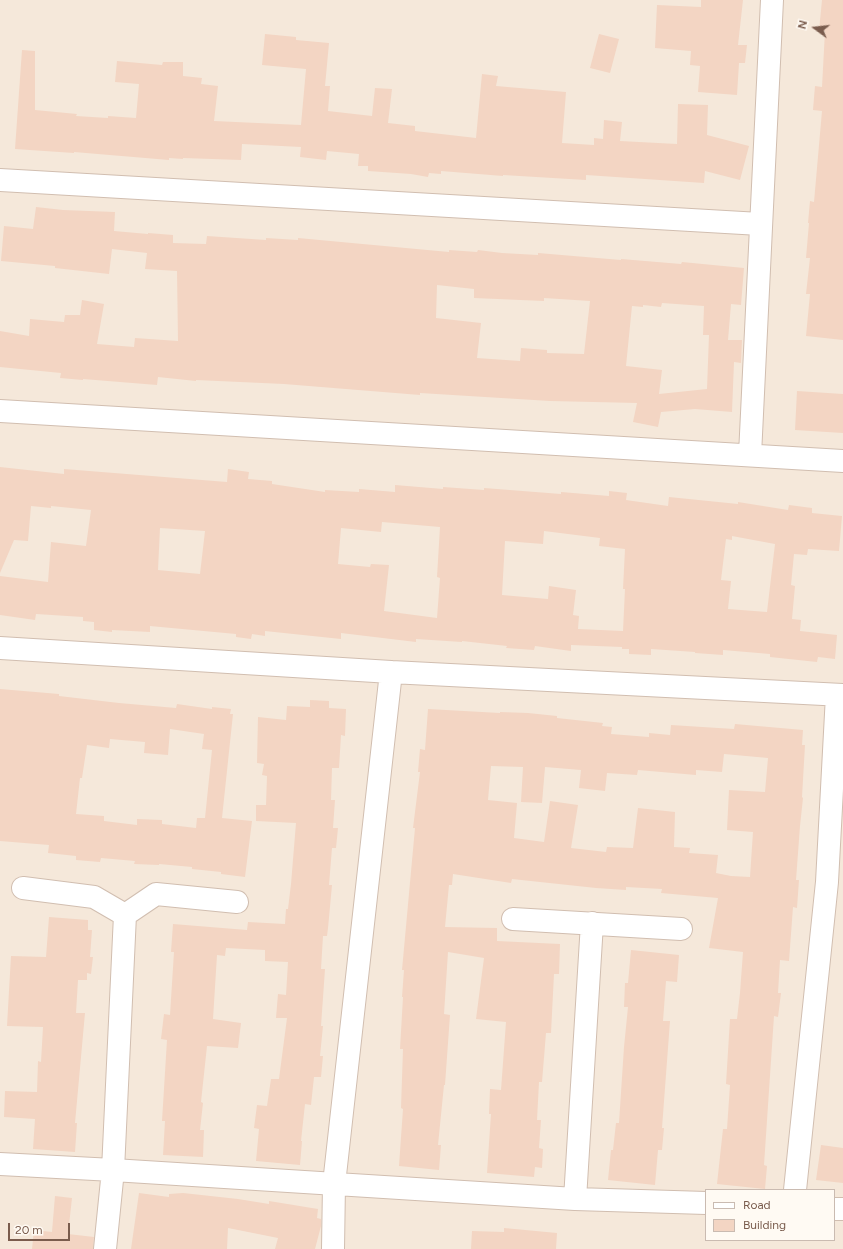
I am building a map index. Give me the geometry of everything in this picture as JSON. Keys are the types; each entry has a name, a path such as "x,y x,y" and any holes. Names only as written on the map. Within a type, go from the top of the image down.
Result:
{"street":[{"path":"750,455 772,0"},
{"path":"0,180 760,224"},
{"path":"0,411 843,461"},
{"path":"0,648 391,672 840,695 827,882 795,1189"},
{"path":"333,1249 334,1184 391,672"},
{"path":"23,888 94,897 125,915"},
{"path":"125,915 156,894 237,902"},
{"path":"105,1249 113,1170 125,915"},
{"path":"513,919 681,929"},
{"path":"575,1199 592,924"},
{"path":"0,1164 575,1199 705,1203"}],"shaded area":[{"path":"0,0 843,0 843,1249 0,1249"}],"building":[{"path":"701,0 743,0 738,45 747,45 745,63 739,63 737,95 698,92 700,66 690,65 691,51 655,48 657,5 701,7"},
{"path":"822,0 843,0 843,340 806,336 810,294 806,294 810,258 806,258 808,223 810,201 814,202 822,111 813,110 815,86 822,87 825,31 819,31"},
{"path":"265,34 296,37 296,40 329,43 325,86 330,86 328,111 372,116 375,88 392,89 388,123 415,126 415,131 476,138 482,74 498,76 496,86 566,92 562,143 594,145 594,138 603,139 604,120 622,122 620,141 677,144 678,104 708,105 707,135 749,146 740,180 705,171 704,183 586,175 586,180 441,171 441,174 429,173 428,177 411,174 368,171 368,166 358,166 359,154 327,151 326,160 300,157 301,147 242,144 241,160 169,158 169,160 74,152 15,149 22,50 35,51 35,110 77,114 76,116 136,118 139,84 115,82 117,61 162,65 163,62 183,62 183,76 202,78 201,84 218,86 214,121 301,125 306,69 262,65"},
{"path":"599,34 619,39 610,73 590,68"},
{"path":"36,207 63,210 115,212 114,231 173,235 173,243 206,244 207,236 266,240 266,238 298,240 298,238 449,252 449,250 477,252 478,250 538,255 538,253 681,264 682,262 744,268 741,305 731,304 728,340 742,340 741,363 734,362 732,412 695,409 661,412 658,427 633,422 637,403 550,401 420,393 420,395 284,384 196,381 158,377 157,385 60,378 61,373 0,367 0,331 29,336 30,319 64,322 65,315 80,315 82,300 104,304 97,344 134,347 135,338 178,341 177,271 145,269 147,253 112,249 109,274 55,268 55,266 1,261 4,226 33,229","holes":["437,285 474,289 474,298 544,301 544,298 590,301 584,354 547,353 547,350 521,348 520,361 477,358 481,323 436,318","662,303 704,306 703,335 709,335 707,389 659,394 662,370 626,366 632,306 643,307 643,305 661,307"]},
{"path":"797,391 843,394 843,433 795,430"},
{"path":"0,467 64,474 64,469 227,482 228,469 249,472 248,479 272,481 272,484 325,492 325,490 359,492 359,489 395,492 395,485 443,489 443,487 484,490 484,488 609,496 609,491 627,493 626,500 668,506 669,497 738,504 738,502 788,510 789,505 812,508 812,513 842,516 839,551 808,549 807,555 794,554 791,585 795,586 792,619 801,620 800,631 837,635 835,659 818,657 817,662 770,657 770,654 723,650 723,655 651,649 651,655 629,654 629,649 622,649 622,647 571,645 571,651 535,646 534,650 506,648 507,646 462,641 416,639 416,642 341,633 341,639 265,631 265,636 252,634 251,639 236,637 236,634 150,626 150,632 112,630 112,632 94,630 94,622 83,621 83,617 36,614 35,620 0,615 0,576 48,582 51,542 86,546 91,510 51,506 51,508 31,506 28,541 14,540 0,573","holes":["382,522 440,527 437,577 440,578 437,618 384,611 389,565 371,564 370,567 338,564 341,528 381,532","160,528 205,531 200,574 158,570","544,531 600,538 599,546 625,549 623,631 578,629 579,616 573,615 576,590 549,586 548,599 502,595 505,541 543,544","732,536 775,544 767,612 728,609 731,581 721,580 726,539 732,540"]},
{"path":"0,689 59,694 59,696 176,708 177,704 212,709 212,707 231,709 230,714 233,714 222,818 252,821 245,877 221,874 221,872 192,869 192,867 159,864 134,864 135,861 101,858 100,862 76,860 76,856 48,853 49,845 0,841","holes":["170,729 204,734 202,749 212,750 205,818 197,818 196,828 162,824 162,820 137,819 137,825 104,821 104,816 76,814 80,778 82,778 87,745 109,748 110,739 145,742 144,753 168,755"]},
{"path":"310,700 329,701 329,708 346,709 345,736 341,735 339,768 332,768 331,800 335,800 333,828 338,828 336,848 332,848 329,885 332,885 327,936 323,936 321,969 325,969 321,1026 323,1026 320,1056 323,1056 321,1077 314,1077 311,1105 305,1104 300,1165 256,1161 259,1129 254,1128 257,1105 267,1106 271,1079 279,1079 287,1018 276,1018 278,994 286,995 288,962 265,961 265,950 226,948 225,956 217,955 213,1019 241,1023 238,1048 207,1046 201,1102 203,1103 200,1130 204,1130 203,1157 163,1155 165,1121 162,1121 167,1040 161,1039 164,1014 170,1015 174,952 171,952 173,924 247,930 248,922 285,924 286,909 288,909 291,884 296,823 256,821 256,805 266,805 267,776 262,775 264,764 257,763 258,717 286,720 287,706 310,707"},
{"path":"428,709 528,713 557,716 557,718 603,723 602,726 612,727 611,734 649,737 649,733 670,735 671,725 734,729 735,724 803,730 802,745 805,745 803,798 796,880 799,880 797,908 793,907 789,961 780,960 778,993 781,993 778,1017 774,1016 764,1165 767,1166 765,1189 717,1184 723,1129 727,1129 730,1085 726,1084 730,1019 737,1019 743,952 709,948 718,898 661,893 662,889 626,887 626,890 596,888 512,879 511,883 453,874 452,885 449,885 445,927 497,928 497,941 560,944 559,974 554,974 551,1033 546,1033 542,1082 539,1082 537,1120 541,1120 539,1148 543,1149 542,1168 535,1167 534,1177 487,1173 491,1114 489,1114 490,1089 501,1090 506,1022 476,1019 484,958 448,952 444,1014 450,1015 445,1085 438,1145 441,1145 439,1170 399,1166 403,1109 401,1108 403,1049 400,1049 404,970 402,970 415,828 413,828 420,772 418,772 420,749 425,750","holes":["724,754 768,758 765,792 729,790 727,830 753,832 750,877 731,876 716,873 718,855 689,853 690,848 674,847 675,812 638,808 633,848 607,847 606,852 571,848 578,805 550,801 544,842 514,838 517,803 488,800 491,766 523,767 521,802 542,803 545,767 581,770 579,788 605,791 607,773 637,775 638,770 696,775 696,770 722,772"]},
{"path":"49,917 88,920 88,930 92,930 90,957 93,957 91,974 87,973 87,980 78,980 76,1013 85,1013 75,1123 77,1123 75,1152 33,1149 35,1119 4,1117 5,1091 37,1092 38,1061 41,1062 43,1027 7,1026 11,956 46,957"},
{"path":"631,950 679,955 677,982 666,981 663,1021 670,1021 662,1128 664,1128 662,1150 658,1150 655,1185 608,1180 616,1123 619,1123 628,1007 624,1007 625,983 628,983"},
{"path":"821,1145 843,1148 843,1183 816,1180"},
{"path":"139,1193 169,1197 169,1194 183,1193 269,1204 269,1201 318,1209 317,1218 321,1219 321,1226 315,1249 275,1249 278,1238 228,1228 227,1249 131,1249"},
{"path":"55,1196 72,1198 68,1234 94,1237 93,1249 32,1249 34,1230 52,1232"},
{"path":"504,1228 557,1233 556,1249 471,1249 472,1231 504,1232"}]}
